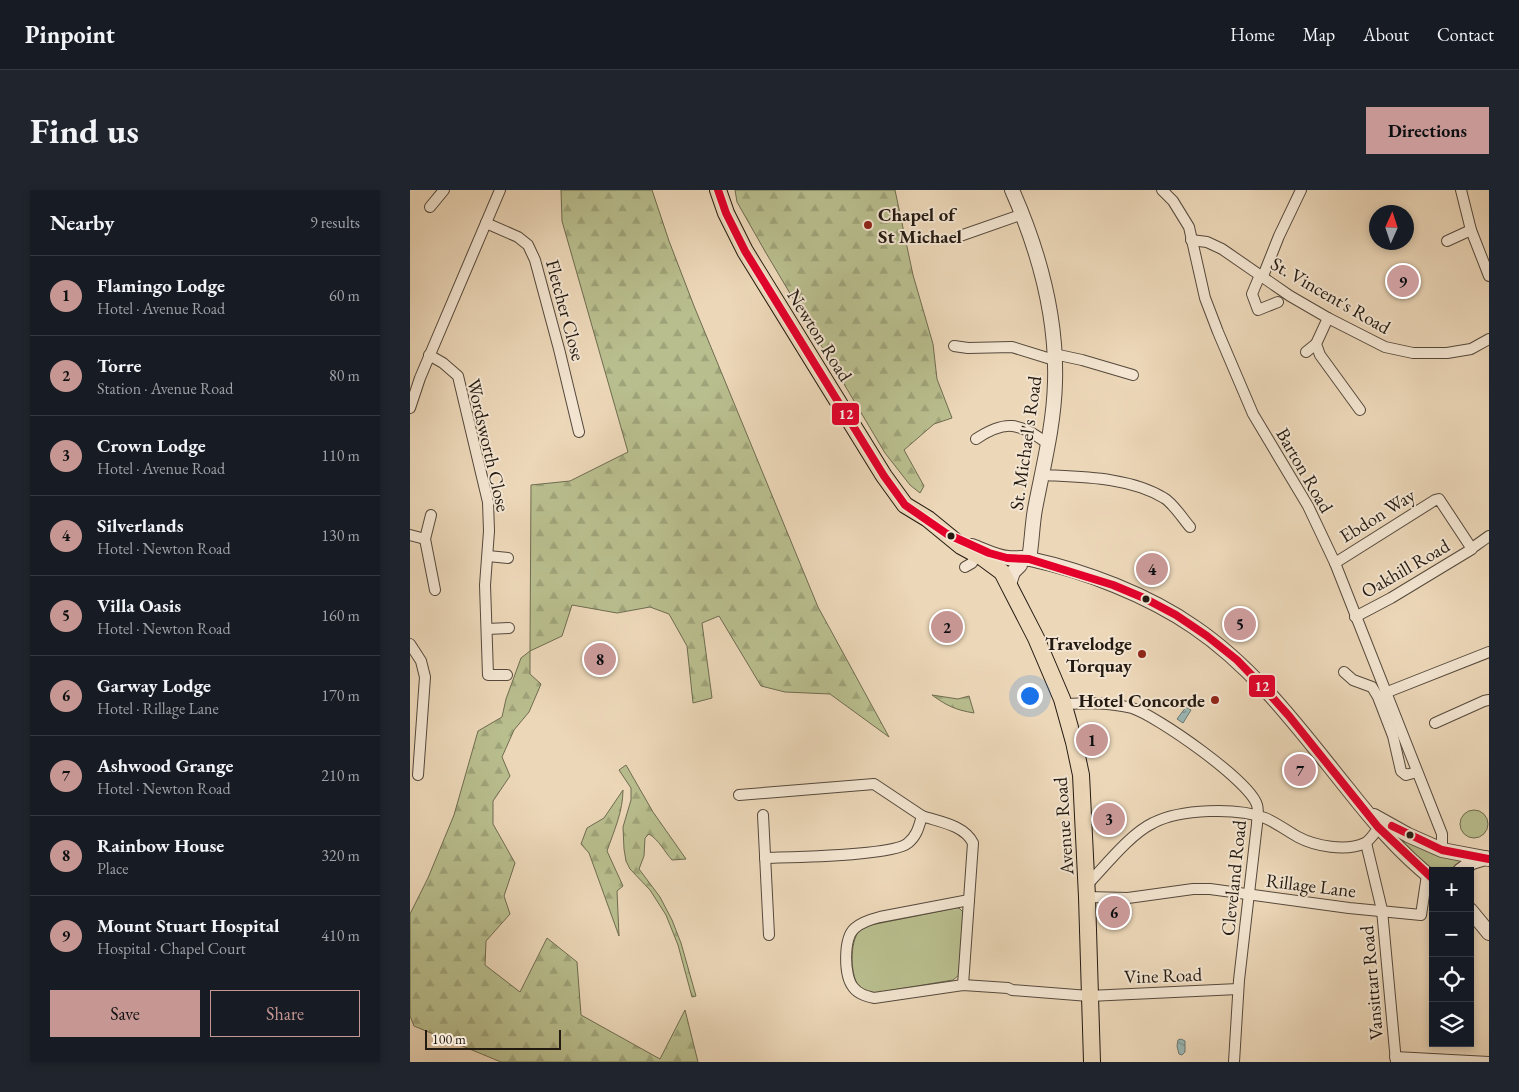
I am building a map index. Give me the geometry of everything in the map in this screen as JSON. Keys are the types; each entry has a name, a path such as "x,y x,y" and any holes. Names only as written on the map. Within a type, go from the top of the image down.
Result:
{"main road":[{"name":"Newton Road","path":"718,190 726,213 744,251 884,476 905,505 947,534"},
{"path":"905,505 918,522 979,564"},
{"name":"Avenue Road","path":"947,534 992,574 1016,600"},
{"name":"Avenue Road","path":"979,564 1009,584 1047,662 1064,704 1074,742 1080,775 1087,891 1092,1062"}],"street":[{"path":"430,207 444,190"},
{"path":"410,408 429,355 500,190"},
{"name":"St. Michael's Road","path":"1012,190 1023,214 1039,260 1047,290 1054,332 1055,382 1043,475 1024,562"},
{"name":"Barton Road","path":"1162,190 1173,201 1189,227 1205,298 1253,414 1308,506 1335,563 1442,834 1442,850"},
{"path":"1278,302 1258,310 1252,294 1301,190"},
{"path":"1461,190 1471,230 1489,276"},
{"path":"960,236 1023,214"},
{"name":"Fletcher Close","path":"486,223 518,237 528,245 534,260 579,432"},
{"path":"1447,241 1471,230"},
{"name":"St. Vincent's Road","path":"1191,240 1207,242 1222,249 1290,296 1385,347 1413,354 1447,353 1471,349 1489,340"},
{"path":"1306,352 1316,344 1328,318"},
{"path":"1316,344 1320,354 1360,410"},
{"path":"954,346 968,348 1012,347 1054,357 1082,360 1133,375"},
{"name":"Wordsworth Close","path":"429,355 443,363 458,376 488,502 489,532 485,585 488,675 507,675"},
{"path":"976,439 985,433 1009,425 1019,426 1032,432 1047,443"},
{"path":"1043,475 1094,478 1136,486 1166,498 1190,526"},
{"name":"Ebdon Way","path":"1335,563 1439,499 1473,547"},
{"path":"430,516 425,539 435,590"},
{"name":"Newton Road","path":"947,534 989,553 1113,584 1144,598 1182,619 1236,660 1264,688 1367,812 1381,824 1442,850 1487,858"},
{"path":"410,535 425,539"},
{"name":"Oakhill Road","path":"1355,616 1391,598 1489,536"},
{"path":"488,556 508,558"},
{"path":"1009,584 1013,572 1024,562"},
{"name":"Newton Road","path":"979,564 1024,562"},
{"path":"487,629 509,628"},
{"path":"410,644 421,661 425,676 418,774"},
{"path":"1385,693 1489,652"},
{"path":"1344,672 1353,680 1372,687 1378,697 1393,736 1401,771 1406,775 1416,772"},
{"path":"1436,723 1489,700"},
{"name":"Cleveland Road","path":"1064,704 1102,703 1135,709 1167,727 1225,769 1257,806 1258,816 1238,989 1234,1062"},
{"path":"739,795 874,784 922,816 962,829 970,837 973,844 963,985"},
{"path":"1087,891 1129,841 1152,823 1164,818 1194,812 1258,816 1275,822 1295,835 1311,842 1345,847 1366,843 1381,824 1429,876"},
{"path":"763,815 769,935"},
{"path":"765,858 858,853 895,848 907,844 915,836 922,816"},
{"name":"Vansittart Road","path":"1366,843 1382,910 1395,1060"},
{"path":"1465,867 1472,862 1487,858"},
{"name":"Rillage Lane","path":"1087,891 1128,898 1187,890 1210,889 1348,908 1422,915 1429,882"},
{"name":"Vine Road","path":"969,900 866,921 854,928 849,938 846,954 847,970 852,987 866,996 874,998 963,985 1090,996 1238,989"},
{"path":"1472,912 1489,933"},
{"path":"1395,1060 1450,1059 1489,1062"}],"green space":[{"path":"561,190 652,190 694,306 818,607 889,737 830,694 785,692 761,686 719,616 702,623 712,698 693,703 687,646 669,614 650,607 617,613 572,605 562,636 530,651 531,485 570,481 628,452 562,221"},
{"path":"735,190 895,190 913,275 933,344 937,379 952,418 934,424 904,450 924,486 920,493 910,485 885,453 766,253 737,202"},
{"path":"530,651 530,674 541,684 529,712 514,730 502,757 510,776 493,801 493,824 515,863 504,896 510,914 486,941 485,965 520,992 547,938 577,962 581,1015 660,1059 685,1010 698,1062 501,1062 414,1026 410,1016 410,914 428,878 454,815 478,731 502,717 506,699 521,658"},
{"path":"932,695 958,699 969,696 974,713 952,707"},
{"path":"626,765 653,812 686,859 672,860 659,842 649,834 645,838 644,856 639,869 660,897 672,920 681,943 696,996 692,997 678,945 666,915 650,890 630,869 626,861 623,827 631,800 631,788 619,770"},
{"path":"623,790 620,813 607,851 623,886 617,891 619,936 589,853 581,844 587,828 604,818"},
{"path":"1474,810 1484,814 1488,824 1484,834 1474,838 1464,834 1460,824 1464,814"},
{"path":"1378,827 1485,858 1468,867 1429,868"},
{"path":"956,908 963,912 959,975 953,980 875,993 860,988 854,976 852,959 856,935 861,929 866,926"}],"water":[{"path":"1186,707 1191,710 1183,723 1177,719"},
{"path":"1178,1040 1185,1041 1185,1052 1182,1055 1179,1054 1177,1046"}],"transit line":[{"name":"12","path":"718,190 726,213 745,251 884,476 905,505 947,534 989,553 1007,558 1029,559 1113,585 1144,598 1176,615 1207,636 1237,660 1264,688 1289,716 1378,827 1429,875"},
{"name":"12","path":"1392,826 1442,850 1489,859"}],"place":[{"name":"Chapel of St Michael","path":"868,225"},
{"name":"Mount Stuart Hospital","path":"1403,281"},
{"name":"Silverlands","path":"1152,569"},
{"name":"Villa Oasis","path":"1240,624"},
{"name":"Torre","path":"947,627"},
{"name":"Travelodge Torquay","path":"1142,654"},
{"name":"Rainbow House","path":"600,659"},
{"name":"Hotel Concorde","path":"1215,700"},
{"name":"Flamingo Lodge","path":"1092,740"},
{"name":"Ashwood Grange","path":"1300,770"},
{"name":"Crown Lodge","path":"1109,819"},
{"name":"Garway Lodge","path":"1114,912"}]}
